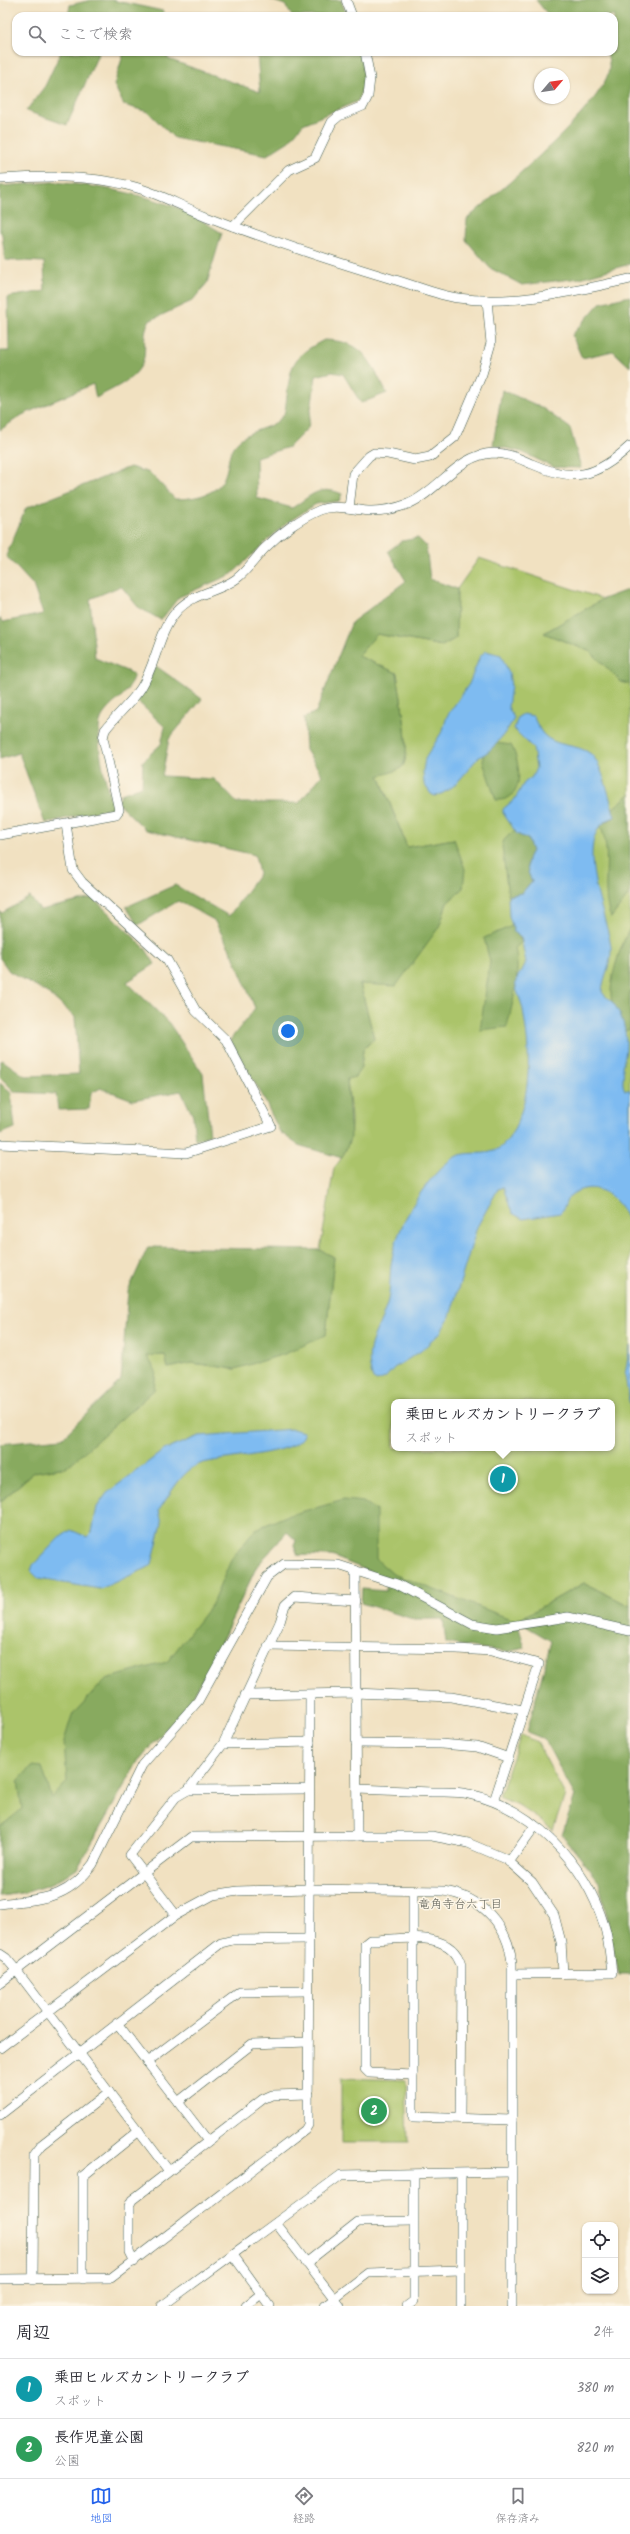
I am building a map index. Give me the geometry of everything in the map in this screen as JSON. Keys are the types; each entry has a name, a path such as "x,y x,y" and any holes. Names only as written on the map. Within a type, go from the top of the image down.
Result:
{"street":[{"path":"346,0 350,12"},
{"path":"233,226 289,170 315,158 332,122 339,116 363,106 368,96 370,78 366,56"},
{"path":"0,179 72,178 129,185 233,226 318,257 456,298 487,300 573,292 630,279"},
{"path":"349,508 353,474 369,456 374,453 388,454 415,460 430,457 455,437 482,374 491,343 487,300"},
{"path":"0,835 116,814 119,810 103,738 105,730 142,687 174,614 187,601 236,579 267,546 308,516 322,509 349,508 372,511 398,508 417,500 436,488 455,468 470,459 493,453 510,454 550,472 586,476 612,461 630,446"},
{"path":"0,1144 186,1154 272,1126 226,1040 196,1011 167,960 82,882 73,870 66,824"},
{"path":"0,1904 54,1896 70,1889 83,1878 93,1864 142,1765 198,1701 267,1577 284,1564 338,1565 355,1570 397,1584 472,1624 497,1628 568,1617 630,1631"},
{"path":"355,1570 357,1836"},
{"path":"176,1915 130,1855 176,1797 188,1790 223,1744 285,1605 294,1598 356,1600"},
{"path":"268,1646 490,1651 539,1664 494,1801"},
{"path":"245,1695 355,1693 450,1697 523,1710"},
{"path":"0,2279 34,2280 111,2278 134,2262 305,2130 309,2119 308,1889 310,1695"},
{"path":"223,1744 310,1742"},
{"path":"356,1743 441,1744 477,1747 509,1758"},
{"path":"188,1790 309,1789"},
{"path":"357,1789 468,1793 494,1801 549,1836 576,1867 599,1910 605,1927 612,1973 513,1974"},
{"path":"509,1862 535,1826"},
{"path":"0,1983 195,1836 432,1836 468,1843 509,1862 532,1882 554,1915 561,1942 563,1973"},
{"path":"0,2048 49,2014 176,1915 213,1895 238,1891 308,1889 413,1891 454,1892 473,1900 487,1911 502,1930 508,1943 513,1974 511,2172 512,2306"},
{"path":"413,1891 413,2118 512,2120"},
{"path":"0,2115 221,1943 233,1940 308,1939"},
{"path":"413,2075 369,2073 366,2069 365,1944 370,1940 437,1940 446,1944 455,1951 461,1965 460,2118"},
{"path":"0,1954 6,1958 16,1970 169,2170"},
{"path":"147,2062 240,1992 308,1992"},
{"path":"117,2023 208,2141"},
{"path":"178,2102 252,2044 308,2042"},
{"path":"34,2280 34,2154 41,2145 110,2092"},
{"path":"134,2262 129,2252 130,2203 169,2170 268,2096 309,2094"},
{"path":"82,2279 83,2176 139,2131"},
{"path":"162,2306 341,2175 414,2175 511,2172"},
{"path":"460,2174 461,2306"},
{"path":"407,2306 414,2301 412,2270 414,2175"},
{"path":"306,2263 358,2222 414,2221"},
{"path":"276,2223 337,2302"},
{"path":"233,2255 270,2306"},
{"path":"325,2306 337,2302 368,2272 460,2270"},
{"path":"246,2306 261,2294"}],"green space":[{"path":"91,0 112,0 163,12 69,12 70,5"},
{"path":"271,0 341,0 346,12 289,12 285,5"},
{"path":"536,0 630,0 630,264 580,278 522,285 490,268 466,240 467,219 524,170 569,126 588,105 602,86 609,70 608,56 618,56 618,12 546,12"},
{"path":"59,56 97,56 67,125 26,111 45,86"},
{"path":"123,56 168,56 168,59 260,92 257,56 361,56 364,82 358,101 303,124 289,141 267,155 174,138 148,112 124,105 114,85"},
{"path":"53,182 103,188 153,199 185,211 222,233 207,283 192,301 149,321 145,335 144,357 141,365 132,377 96,398 93,384 22,415 0,430 0,351 9,351 8,297 45,291 44,262 5,260 2,234 0,231 0,186"},
{"path":"630,296 630,367 613,351 582,358 572,335 600,303"},
{"path":"324,340 338,341 349,344 364,354 387,393 361,403 343,374 332,372 316,376 308,428 289,447 256,457 257,498 292,508 310,496 327,490 342,494 339,501 316,504 285,524 232,574 179,597 161,620 138,607 121,586 90,599 95,658 134,674 128,689 103,715 100,723 100,747 104,774 112,808 45,823 19,753 0,759 0,618 3,622 43,614 33,585 6,556 26,508 130,467 150,473 175,499 202,496 214,490 223,480 231,450 234,445 250,433 276,422 284,414 288,385 295,362 306,351"},
{"path":"502,390 541,407 570,428 581,468 553,467 522,452 493,445"},
{"path":"418,538 426,546 430,579 457,589 456,638 442,646 377,634 358,656 397,673 406,737 405,760 400,769 379,776 407,847 454,839 465,869 463,888 447,903 439,927 396,986 360,984 374,1038 363,1050 361,1068 355,1077 347,1079 351,1137 342,1158 298,1145 280,1132 261,1093 230,1040 255,1008 232,953 214,920 178,901 138,925 126,907 175,885 229,916 259,874 255,855 146,830 118,803 121,794 142,786 143,761 161,744 165,727 135,699 156,666 202,699 169,739 162,776 214,779 237,803 299,803 322,775 306,750 304,718 316,712 352,622 406,581 388,551 402,541"},
{"path":"479,558 603,599 544,633 591,652 621,682 630,684 630,1606 584,1583 516,1621 386,1578 332,1556 298,1555 294,1545 296,1540 287,1532 257,1566 213,1659 191,1700 138,1761 78,1867 54,1883 27,1892 0,1896 0,1502 34,1472 67,1467 147,1356 165,1355 168,1368 192,1363 235,1369 326,1335 334,1257 320,1250 334,1168 347,1147 350,1136 351,1115 347,1078 361,1068 363,1050 374,1038 360,983 439,927 447,903 463,888 454,839 407,847 379,775 395,771 402,767 405,760 406,736 397,673 358,656 376,634 442,646 456,638 457,589"},
{"path":"630,589 630,684 621,682 591,652 544,633 603,599"},
{"path":"496,743 511,745 519,771 517,788 512,795 506,799 496,800 483,762 483,755"},
{"path":"630,794 630,893 611,918 606,895 606,849 600,825 615,817 612,809"},
{"path":"514,830 517,834 528,839 532,851 528,859 527,866 528,873 532,881 522,893 508,896 502,846 504,840"},
{"path":"30,897 40,910 93,898 145,948 155,964 127,982 169,1023 203,1074 210,1135 195,1140 193,1116 181,1091 133,1100 101,1088 91,1093 89,1109 58,1110 56,1094 15,1092 0,1077 0,1062 2,1060 25,1076 79,1074 75,1017 49,994 9,971 0,958 0,911 2,913"},
{"path":"512,926 522,942 515,948 517,958 517,978 507,1027 480,1030 490,962 484,938"},
{"path":"630,928 630,1029 625,1031 613,1006 611,985 616,964"},
{"path":"0,1083 11,1093 15,1128 0,1134"},
{"path":"148,1247 320,1250 334,1257 326,1335 285,1354 235,1369 192,1363 168,1368 165,1355 147,1356 156,1371 154,1390 67,1467 34,1472 0,1502 0,1444 62,1438 121,1380 128,1291"},
{"path":"344,1500 363,1502 376,1510 376,1559 393,1574 516,1621 584,1583 630,1606 630,1975 619,1975 599,1881 562,1835 575,1796 544,1739 527,1732 551,1641 517,1621 525,1648 506,1652 446,1643 443,1619 413,1619 361,1603 362,1589 386,1591 386,1578 332,1556 298,1555 294,1545 296,1540 287,1532 257,1566 213,1659 191,1700 138,1761 78,1867 54,1883 27,1892 0,1896 0,1827 22,1809 18,1781 32,1766 42,1767 52,1798 67,1782 64,1741 72,1715 106,1679 167,1662 212,1604 232,1558 256,1529 286,1516"},
{"path":"521,1735 537,1742 565,1795 553,1830 520,1806 499,1797"},
{"path":"341,2078 406,2080 408,2142 341,2142"}],"water":[{"path":"486,651 501,655 509,673 511,686 508,707 514,718 504,734 491,749 478,758 454,786 442,794 435,796 431,794 424,784 423,771 425,759 443,730 447,716 469,684 480,656"},
{"path":"523,714 533,716 543,734 548,738 560,744 579,748 591,754 603,775 615,817 601,825 594,839 592,856 598,895 611,947 610,959 602,992 612,1001 621,1017 624,1025 626,1042 626,1050 622,1066 625,1090 630,1090 630,1231 628,1221 617,1202 610,1195 601,1190 592,1188 581,1190 571,1195 560,1213 523,1219 512,1213 503,1187 498,1189 477,1227 450,1316 440,1333 421,1351 394,1368 385,1378 377,1381 373,1379 370,1368 370,1349 372,1340 387,1304 392,1259 399,1233 405,1219 430,1181 449,1161 457,1156 465,1154 490,1152 498,1149 506,1142 513,1131 524,1102 528,1071 527,1040 522,1006 517,991 516,981 526,962 521,937 514,932 509,916 508,896 522,893 532,881 528,873 527,863 532,851 528,839 517,834 503,813 503,809 515,799 524,783 532,777 536,768 533,748 514,729 518,717"},
{"path":"630,1346 630,1407 625,1375"},
{"path":"293,1429 303,1432 304,1435 298,1442 288,1447 200,1464 187,1472 176,1484 159,1510 162,1523 152,1564 147,1568 100,1589 39,1579 31,1571 33,1565 59,1538 71,1530 87,1537 92,1532 97,1507 107,1493 164,1450 199,1436"}],"place":[{"name":"乗田ヒルズカントリークラブ","path":"503,1479"},
{"name":"長作児童公園","path":"374,2111"}],"district":[{"name":"竜角寺台六丁目","path":"460,1904"}]}
